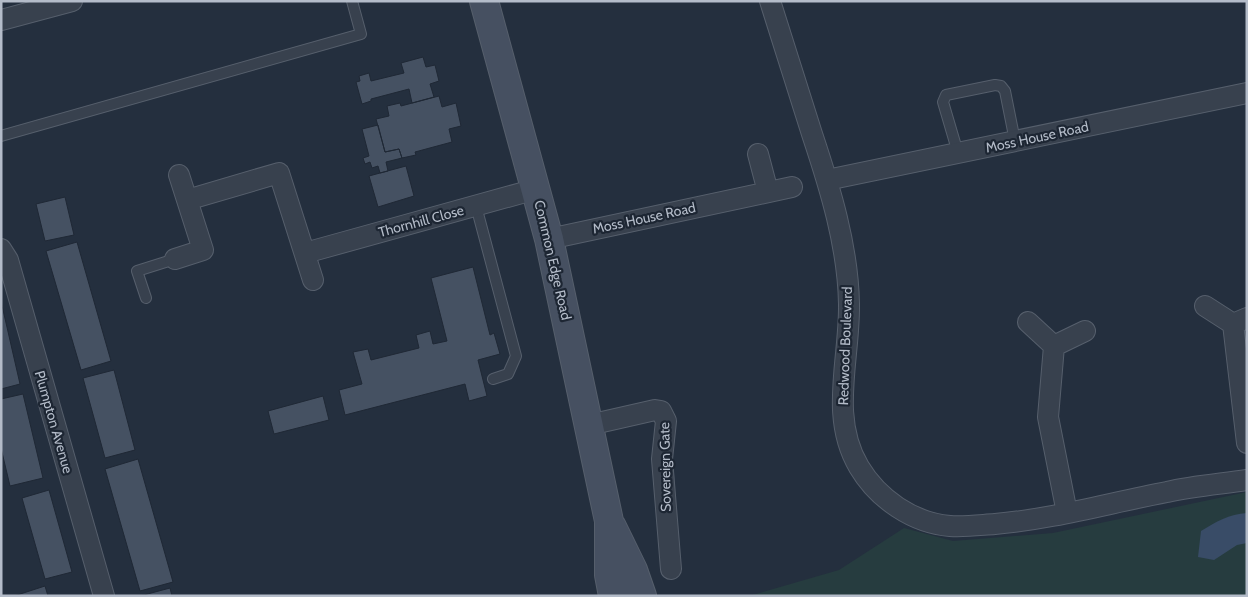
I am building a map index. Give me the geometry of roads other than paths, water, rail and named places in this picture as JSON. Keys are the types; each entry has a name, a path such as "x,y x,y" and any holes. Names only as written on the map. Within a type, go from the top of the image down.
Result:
{"main road":[{"name":"Common Edge Road","path":"484,1 549,239 609,521 609,575 613,596"},
{"name":"Common Edge Road","path":"609,521 633,570 642,596"}],"street":[{"path":"1,20 72,1"},
{"name":"Redwood Boulevard","path":"770,1 827,180 848,280 849,306 842,391 843,419 850,447 859,467 888,502 928,522 949,526 967,526 1022,522 1169,491 1247,480"},
{"name":"Moss House Road","path":"827,180 1247,93"},
{"path":"758,154 768,192"},
{"path":"187,200 279,173 313,280"},
{"path":"175,259 203,250 179,176"},
{"name":"Moss House Road","path":"549,239 792,186"},
{"name":"Thornhill Close","path":"305,253 536,189"},
{"name":"Plumpton Avenue","path":"1,249 8,260 104,596"},
{"path":"1205,306 1240,321 1247,443"},
{"path":"1028,322 1054,346"},
{"path":"1054,346 1085,331"},
{"path":"1054,346 1048,417 1067,513"},
{"name":"Sovereign Gate","path":"589,425 655,410 661,411 664,416 666,421 662,459 671,569"}],"lane":[{"path":"1,136 361,34 352,1"},
{"path":"958,153 943,102 946,95 995,85 1001,86 1005,92 1015,141"},
{"path":"476,206 516,356 508,374 493,379"},
{"path":"146,298 138,271 175,259"}],"water":[{"path":"1247,513 1247,543 1237,545 1214,560 1198,557 1201,531 1228,517"}]}
